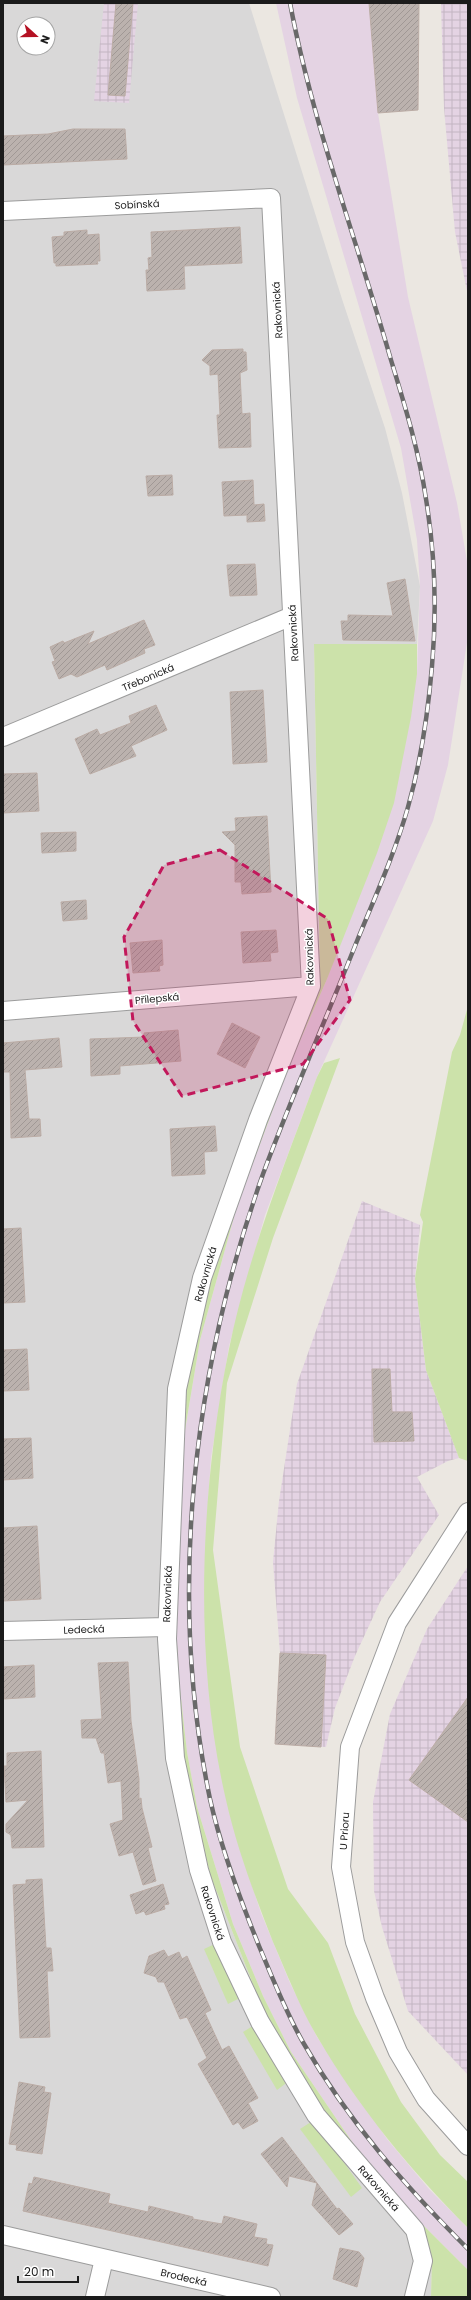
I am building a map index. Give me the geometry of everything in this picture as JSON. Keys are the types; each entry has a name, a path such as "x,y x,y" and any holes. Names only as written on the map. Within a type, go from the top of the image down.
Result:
{"street":[{"name":"Sobínská","path":"3,211 271,198"},
{"name":"Rakovnická","path":"271,198 311,986 258,1120 202,1278 177,1390 166,1627 175,1758 199,1870 222,1942 260,2022 316,2115 415,2230 423,2261 414,2297"},
{"name":"Třebonická","path":"3,737 292,616"},
{"name":"Přílepská","path":"3,1011 311,986"},
{"name":"U Prioru","path":"468,1512 397,1624 350,1747 341,1867 355,1942 375,1998 398,2052 426,2099 468,2146"},
{"name":"Ledecká","path":"3,1631 166,1627"},
{"name":"Brodecká","path":"3,2235 271,2297"},
{"path":"95,2297 104,2259"}],"highlighted area":[{"path":"220,850 328,919 350,1000 303,1064 182,1096 133,1021 124,937 164,865"}],"shaded area":[{"path":"3,3 249,3 342,299 385,428 402,493 420,586 417,644 314,645 320,980 319,987 229,1221 185,1389 181,1739 211,1877 258,1997 287,2055 324,2114 423,2234 432,2258 431,2297 3,2297"},
{"path":"104,3 138,3 129,103 94,101"},
{"path":"276,3 369,3 378,113 408,297 457,503 468,567 468,636 448,765 433,821 317,1077 265,1215 229,1346 211,1458 206,1533 205,1607 208,1679 240,1849 261,1913 290,1983 317,2037 387,2139 429,2189 468,2228 468,2270 407,2209 363,2158 291,2052 263,1996 233,1924 197,1807 187,1752 179,1681 175,1607 181,1455 200,1340 237,1206 289,1066 327,979 417,674 420,586 417,540 401,448 297,98"},
{"path":"441,3 468,3 468,296 455,232 444,108"},
{"path":"362,1201 420,1225 415,1279 426,1370 459,1458 448,1461 417,1477 439,1515 380,1602 355,1656 335,1708 326,1747 275,1744 280,1653 273,1562 279,1501 297,1384"},
{"path":"468,1566 468,2075 408,2011 382,1927 374,1891 373,1802 390,1714 427,1629"}],"green space":[{"path":"314,644 417,644 417,674 411,717 394,803 377,853 327,979 289,1066 237,1206 200,1340 181,1452 185,1389 209,1283 229,1221 319,987"},
{"path":"468,1006 468,1461 459,1458 426,1370 415,1279 423,1222 420,1215 452,1052 460,1035"},
{"path":"340,1058 273,1238 227,1383 213,1550 240,1747 288,1889 328,1943 355,2014 401,2102 440,2155 468,2182 468,2228 426,2184 368,2114 311,2027 266,1925 235,1836 215,1746 208,1690 204,1575 207,1517 219,1403 229,1349 256,1245 317,1077 324,1063"},
{"path":"181,1463 175,1607 179,1681 187,1752 197,1807 233,1924 263,1996 291,2052 363,2158 407,2209 468,2270 468,2297 431,2297 432,2258 423,2234 324,2114 287,2055 258,1997 211,1877 192,1803 181,1739 171,1627"},
{"path":"217,1943 242,1997 228,2004 204,1949"},
{"path":"256,2024 289,2081 277,2090 243,2032"},
{"path":"314,2120 362,2188 351,2197 300,2129"}],"building":[{"path":"116,3 133,3 125,96 108,95"},
{"path":"369,3 419,3 418,110 378,113"},
{"path":"73,129 125,129 127,159 3,165 3,136 48,134"},
{"path":"240,227 242,263 184,266 185,289 147,291 146,270 149,270 148,258 152,257 151,232"},
{"path":"87,230 87,235 99,234 100,261 97,261 98,264 56,266 56,263 54,263 52,237 64,236 64,232"},
{"path":"243,349 243,352 246,352 247,370 240,373 242,414 250,413 251,447 219,448 217,415 220,415 218,374 210,375 210,366 202,360 212,350"},
{"path":"172,475 173,495 148,496 146,476"},
{"path":"253,480 254,505 264,504 265,521 247,522 247,515 224,516 222,482"},
{"path":"255,564 257,595 230,596 227,565"},
{"path":"405,579 415,641 343,640 341,621 348,621 348,615 393,616 387,583"},
{"path":"144,620 155,645 144,649 145,653 107,670 105,665 77,677 71,674 59,679 52,662 55,661 50,647 94,631 88,644"},
{"path":"263,690 267,762 233,764 230,692"},
{"path":"156,705 167,730 131,746 136,756 90,774 75,739 97,729 100,735 131,723 129,716"},
{"path":"37,773 39,811 3,813 3,774"},
{"path":"267,816 271,892 242,894 241,882 235,882 235,845 222,832 236,831 235,818"},
{"path":"76,832 76,851 42,853 41,833"},
{"path":"86,900 87,919 63,921 61,902"},
{"path":"276,930 278,952 270,953 271,961 243,963 241,932"},
{"path":"162,940 163,965 159,966 160,971 133,973 130,943"},
{"path":"232,1023 260,1037 245,1068 217,1054"},
{"path":"178,1030 181,1061 120,1066 120,1074 91,1076 90,1039 145,1037 144,1033"},
{"path":"59,1038 62,1067 25,1070 29,1119 40,1119 41,1136 11,1138 10,1072 3,1072 3,1043"},
{"path":"215,1126 217,1151 204,1152 205,1174 172,1176 170,1129"},
{"path":"21,1228 25,1302 3,1303 3,1229"},
{"path":"27,1349 29,1390 3,1391 3,1350"},
{"path":"372,1369 390,1369 392,1412 412,1412 414,1441 374,1442"},
{"path":"31,1438 33,1478 3,1480 3,1439"},
{"path":"37,1526 41,1599 3,1601 3,1528"},
{"path":"280,1653 326,1655 321,1747 275,1744"},
{"path":"128,1662 131,1721 139,1779 139,1799 141,1798 142,1808 152,1847 148,1848 156,1881 143,1885 133,1852 119,1856 110,1824 123,1820 121,1781 108,1783 104,1753 101,1753 96,1738 82,1738 81,1720 102,1719 98,1663"},
{"path":"34,1665 35,1697 4,1699 3,1667"},
{"path":"468,1697 468,1822 409,1780"},
{"path":"41,1751 44,1847 12,1848 11,1835 6,1832 6,1824 28,1800 6,1802 4,1766 7,1766 7,1753"},
{"path":"42,1879 46,1948 51,1948 53,1971 47,1971 50,2037 20,2038 13,1885 26,1884 26,1880"},
{"path":"163,1884 169,1904 164,1905 165,1909 146,1915 144,1911 136,1914 130,1895"},
{"path":"164,1950 168,1957 179,1952 182,1959 187,1956 211,2010 205,2013 222,2050 229,2046 258,2098 248,2103 258,2121 243,2129 238,2122 233,2125 198,2064 207,2058 187,2017 180,2019 164,1982 158,1982 156,1977 144,1973 149,1956"},
{"path":"19,2082 45,2087 44,2092 51,2093 42,2154 16,2150 17,2145 9,2144"},
{"path":"282,2137 317,2183 289,2176 287,2187 261,2154"},
{"path":"34,2177 110,2194 108,2203 148,2212 149,2206 193,2217 193,2219 222,2224 224,2216 257,2224 254,2237 267,2239 266,2244 273,2245 268,2266 23,2211 29,2183 32,2184"},
{"path":"317,2183 337,2209 339,2208 353,2224 339,2235 312,2205"},
{"path":"340,2248 359,2252 364,2258 357,2287 333,2279"}],"railway":[{"path":"290,3 311,94 323,138 378,315 420,464 429,520 433,561 435,603 434,645 426,719 417,772 403,824 384,875 263,1174 239,1249 219,1326 204,1404 194,1483 189,1563 190,1642 197,1721 214,1818 238,1892 259,1946 286,2008 297,2032 339,2100 400,2177 468,2249"}]}
